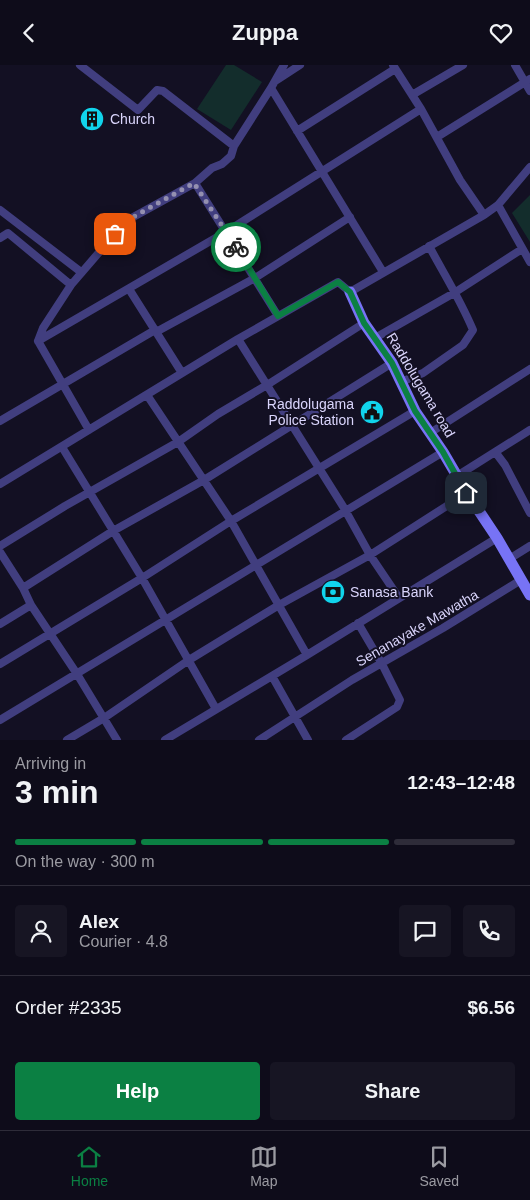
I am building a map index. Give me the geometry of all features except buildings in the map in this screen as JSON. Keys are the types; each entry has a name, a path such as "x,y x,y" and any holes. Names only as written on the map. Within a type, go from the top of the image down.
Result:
{"street":[{"path":"89,430 38,341 43,327 71,285 126,221 194,183 212,168 222,164 231,157 234,146 284,65"},
{"path":"273,84 300,65"},
{"path":"412,95 463,65"},
{"path":"515,65 527,81 530,91"},
{"path":"84,66 138,110 157,91 163,91 234,146"},
{"path":"297,131 394,67 421,109 460,180 484,215"},
{"path":"437,137 527,81"},
{"path":"273,84 297,131 383,272"},
{"path":"38,341 226,232 421,109"},
{"path":"0,483 238,339 338,282 350,292 484,215 498,205 530,167"},
{"path":"194,183 278,316"},
{"path":"498,205 530,262"},
{"path":"0,210 82,272"},
{"path":"0,421 156,331 255,278 350,217"},
{"path":"0,238 8,233 71,285"},
{"path":"401,383 423,373 463,345 473,330 465,310 429,246"},
{"path":"376,338 454,293 522,249"},
{"path":"129,289 182,373"},
{"name":"Raddolugama road","path":"350,292 364,323 392,363 415,411 443,452 466,493 530,595"},
{"path":"0,546 178,441 364,323"},
{"path":"238,339 346,511 370,555 399,598"},
{"path":"23,588 113,531 204,480 392,363"},
{"path":"430,433 530,369"},
{"path":"147,395 231,521 307,655"},
{"path":"0,664 142,578 231,521 415,411"},
{"path":"457,476 530,430"},
{"path":"62,447 142,578 216,709"},
{"path":"0,720 443,452"},
{"path":"496,453 505,465 530,513"},
{"path":"66,740 104,718 189,660 279,605 370,555 466,493"},
{"path":"167,739 496,538"},
{"path":"509,559 530,546"},
{"path":"1,557 23,588 31,605 77,674 117,740"},
{"name":"Senanayake Mawatha","path":"258,740 325,697 443,629 521,580"},
{"path":"0,624 31,605"},
{"path":"346,740 397,707 400,700 382,663 358,623"},
{"path":"272,676 308,740"}],"green space":[{"path":"226,65 234,65 262,82 231,130 197,109"},
{"path":"530,195 530,242 512,213"}],"way so far":[{"path":"115,234 126,221 194,183 236,247"}],"place":[{"name":"Church","path":"92,119"},
{"name":"Raddolugama Police Station","path":"372,412"},
{"name":"Sanasa Bank","path":"333,592"}],"route":[{"path":"236,247 278,316 338,282 350,292 364,323 392,363 415,411 443,452 466,493"}]}
